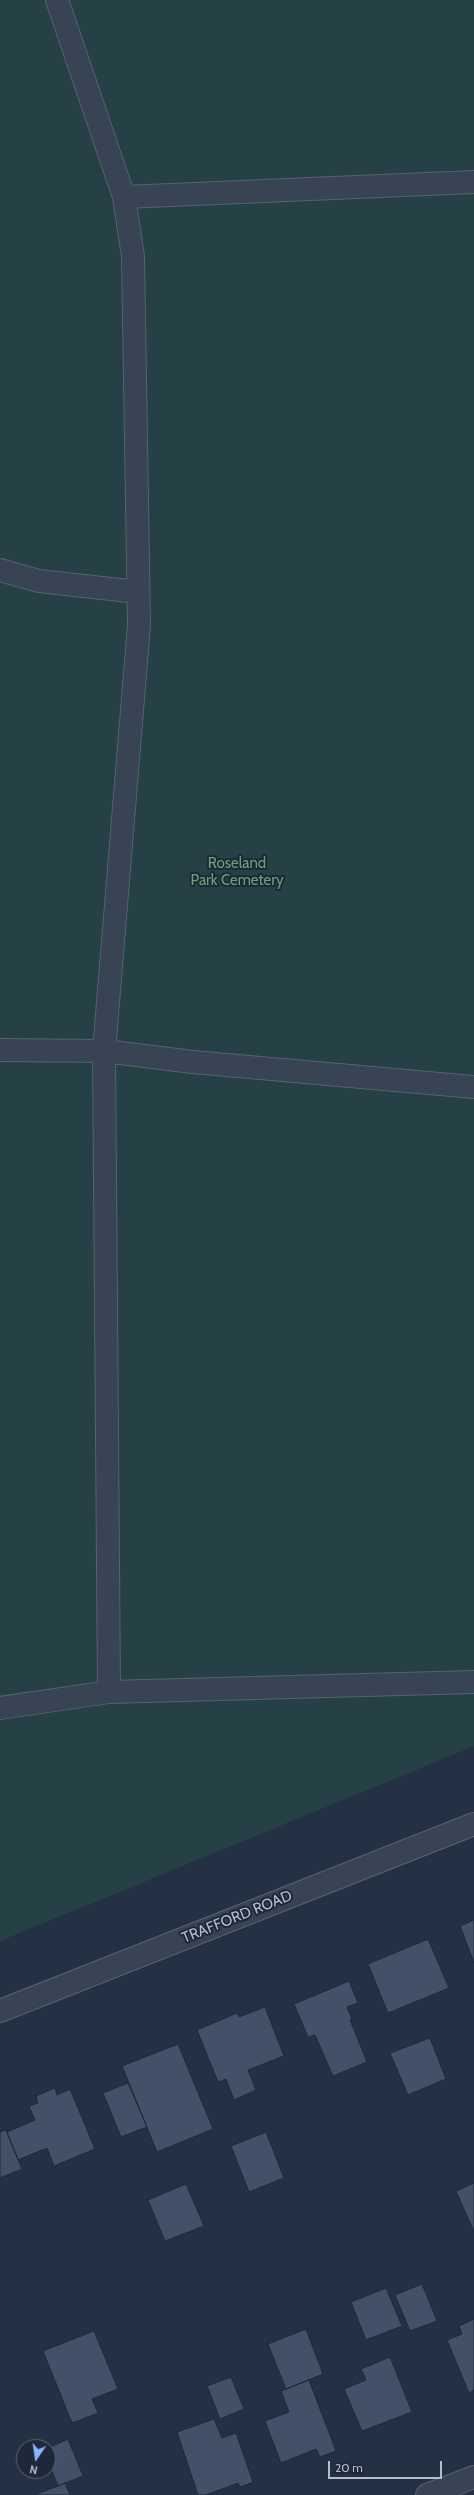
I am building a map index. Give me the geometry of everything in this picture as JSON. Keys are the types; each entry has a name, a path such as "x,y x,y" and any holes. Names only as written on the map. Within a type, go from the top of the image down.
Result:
{"street":[{"path":"57,0 124,197 133,256 138,625 104,1051 109,1692"},
{"path":"124,197 474,182"},
{"path":"0,570 39,581 138,592"},
{"path":"0,1050 104,1051 193,1062 474,1087"},
{"path":"0,1708 109,1692 474,1682"},
{"name":"TRAFFORD ROAD","path":"0,2011 474,1824"},
{"path":"427,2495 474,2476"}],"green space":[{"name":"Roseland Park Cemetery","path":"0,0 474,0 474,1746 0,1941"}],"building":[{"path":"474,1920 474,1963 460,1926"},
{"path":"428,1939 449,1988 388,2013 368,1964"},
{"path":"349,1981 358,2003 347,2007 352,2019 350,2020 367,2062 333,2076 315,2035 308,2037 294,2004"},
{"path":"265,2007 284,2056 248,2070 256,2090 234,2100 226,2079 218,2082 197,2030 237,2013 239,2017"},
{"path":"430,2038 446,2079 408,2095 390,2053"},
{"path":"178,2044 213,2129 157,2152 122,2066"},
{"path":"128,2083 147,2127 121,2137 103,2093"},
{"path":"55,2088 57,2095 70,2089 95,2149 54,2166 47,2148 18,2160 7,2132 35,2120 29,2106 38,2103 36,2096"},
{"path":"6,2130 22,2169 0,2178 0,2132"},
{"path":"266,2132 284,2178 249,2192 231,2146"},
{"path":"474,2183 474,2232 456,2191"},
{"path":"186,2184 204,2226 165,2241 148,2200"},
{"path":"422,2284 437,2321 410,2331 395,2295"},
{"path":"386,2288 402,2326 366,2340 351,2302"},
{"path":"474,2319 474,2390 469,2393 447,2340 462,2334 459,2326"},
{"path":"306,2329 323,2374 286,2389 268,2344"},
{"path":"94,2331 118,2389 92,2399 98,2413 72,2423 43,2351"},
{"path":"390,2357 412,2412 362,2431 344,2389 366,2380 361,2369"},
{"path":"231,2377 244,2409 220,2419 207,2386"},
{"path":"309,2380 336,2451 320,2457 316,2449 281,2463 265,2421 289,2412 281,2391"},
{"path":"214,2419 222,2438 236,2433 253,2482 240,2487 238,2483 206,2495 198,2495 177,2432"},
{"path":"68,2439 83,2476 58,2486 55,2479 56,2444"},
{"path":"65,2483 70,2495 34,2495 58,2486"}]}
